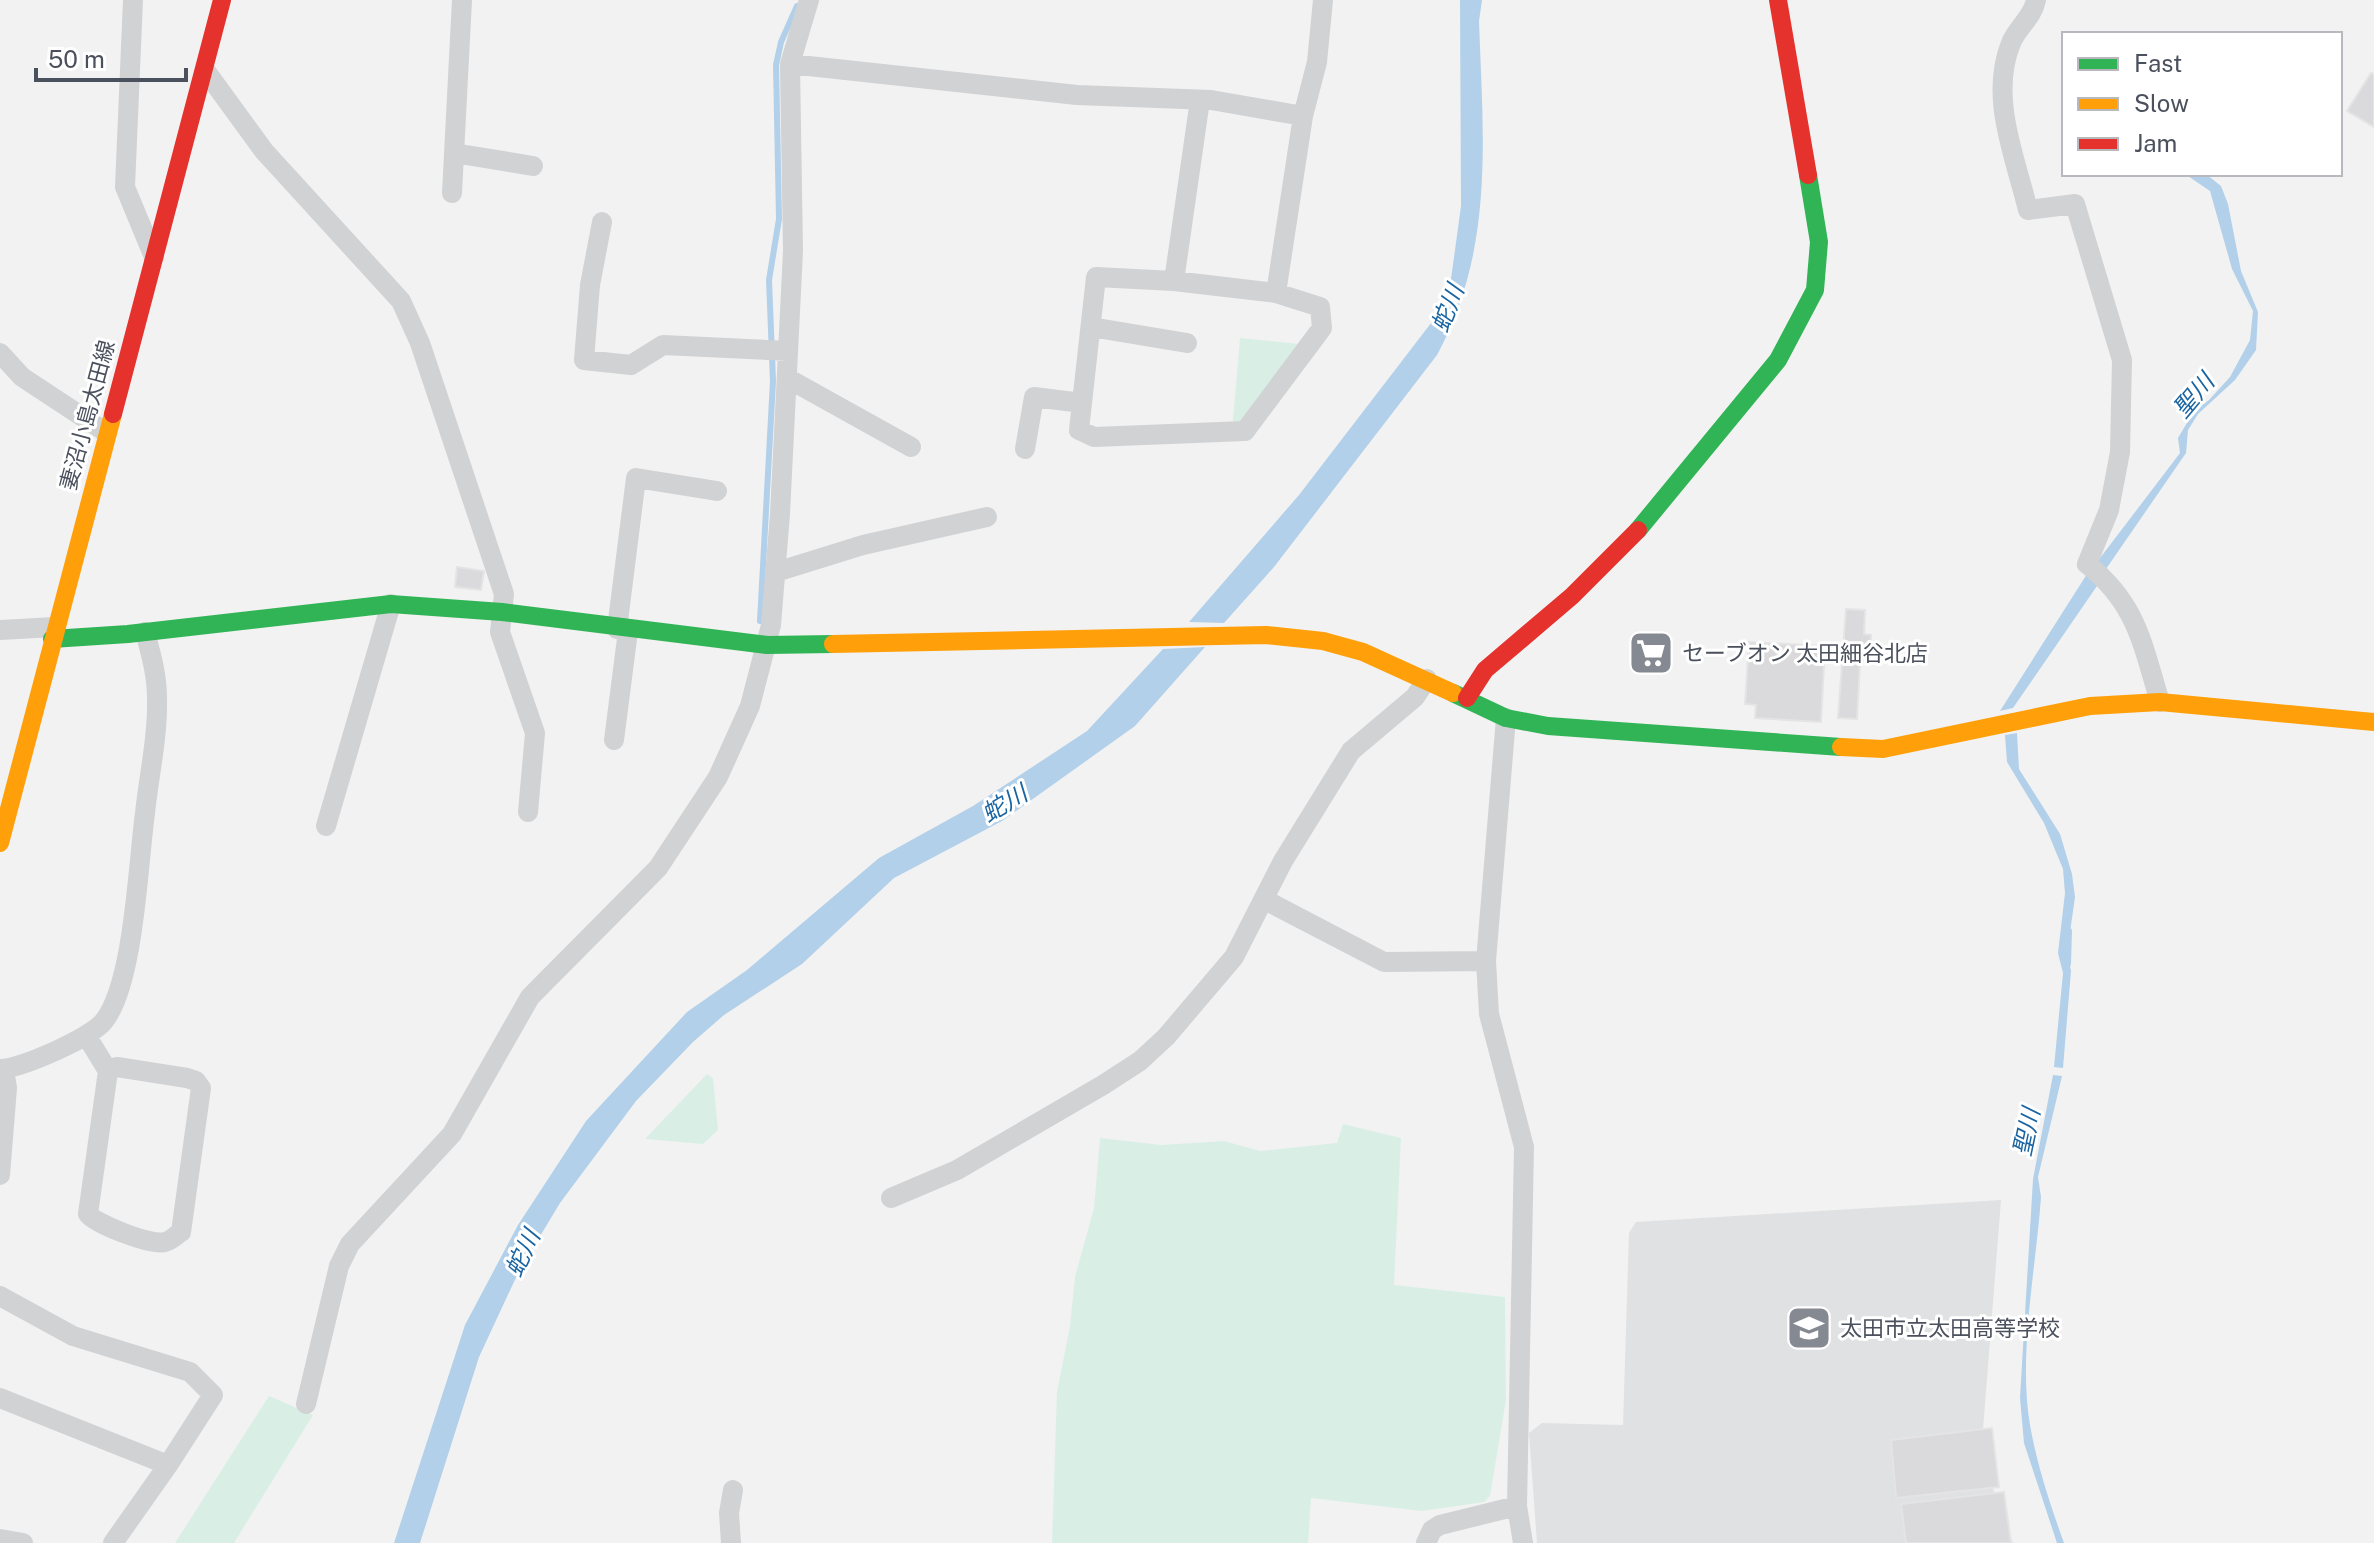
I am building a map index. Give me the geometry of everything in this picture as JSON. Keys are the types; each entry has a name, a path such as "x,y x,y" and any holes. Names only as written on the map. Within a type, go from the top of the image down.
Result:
{"street":[{"path":"133,0 125,187 154,257"},
{"name":"妻沼小島太田線","path":"0,843 222,0"},
{"path":"452,193 462,0"},
{"path":"306,1404 339,1266 350,1244 452,1134 530,997 658,868 729,757 750,706 767,645 776,572 793,251 790,64 809,0"},
{"path":"1276,293 1303,116 1317,62 1323,0"},
{"path":"1467,698 1485,670 1572,596 1639,529 1778,360 1815,290 1819,242 1778,0"},
{"path":"2036,0 2034,9 2011,43 2000,95 2028,210 2075,204 2122,360 2120,452 2109,510 2087,564 2114,585 2136,623 2160,702"},
{"path":"790,64 1077,95 1200,100 1303,116"},
{"path":"205,70 264,151 401,301 420,343 504,594 500,632 535,733 528,812"},
{"path":"1174,281 1200,100"},
{"path":"454,153 533,166"},
{"path":"602,222 590,285 584,360 631,365 663,345 788,351"},
{"path":"1096,277 1174,281 1276,293 1320,307 1322,328 1245,431 1094,437 1079,430 1096,277"},
{"path":"1091,327 1187,343"},
{"path":"0,353 22,377 107,433"},
{"path":"787,378 911,447"},
{"path":"1025,449 1034,397 1082,403"},
{"path":"614,740 636,478 717,491"},
{"path":"776,572 863,545 987,517"},
{"path":"0,630 145,632 391,604 502,612 623,630 767,645 1249,635 1323,641 1363,652 1506,718 1591,730 1883,749 2090,706 2160,702 2374,722"},
{"path":"326,826 391,604"},
{"path":"0,1175 7,1088 2,1069 86,1035 103,1023 113,1006 126,966 156,720 156,673 145,632"},
{"path":"891,1198 957,1170 1140,1061 1225,969 1248,935 1283,861 1351,751 1415,697 1427,679"},
{"path":"1506,718 1486,961 1489,1014 1524,1147 1517,1506 1523,1543"},
{"path":"1265,900 1384,962 1486,961"},
{"path":"86,1035 108,1071 88,1214 94,1222 156,1242 167,1242 181,1232 201,1088 196,1081 187,1078 117,1067 108,1071"},
{"path":"0,1296 73,1336 190,1372 213,1395 113,1543"},
{"path":"0,1398 168,1465"},
{"path":"731,1543 729,1513 733,1490"},
{"path":"1426,1543 1432,1530 1440,1525 1517,1506"},
{"path":"0,1539 23,1543"}],"shaded area":[{"name":"太田市立太田高等学校","path":"2001,1200 1983,1430 1992,1486 2013,1543 1537,1543 1529,1433 1542,1423 1623,1425 1629,1233 1636,1222"}],"green space":[{"path":"1240,338 1309,345 1232,431"},
{"path":"707,1074 713,1078 718,1130 703,1144 645,1139"},
{"path":"1343,1124 1401,1138 1394,1285 1505,1297 1506,1400 1490,1496 1484,1502 1422,1511 1311,1498 1308,1543 1052,1543 1057,1392 1070,1326 1075,1277 1094,1208 1100,1138 1161,1145 1224,1141 1260,1151 1337,1143"},
{"path":"269,1396 313,1415 234,1543 175,1543"}],"water":[{"name":"蛇川","path":"1460,0 1482,0 1479,21 1483,150 1477,233 1469,274 1456,315 1437,355 1274,567 1224,623 1189,622 1299,495 1448,301 1461,206"},
{"path":"2188,176 2208,176 2221,186 2228,204 2241,271 2258,312 2256,350 2235,380 2198,414 2188,430 2186,453 2106,569 2097,562 2180,453 2178,438 2194,411 2230,377 2250,340 2253,311 2232,269 2210,191"},
{"path":"2087,574 2099,583 2013,708 2000,711"},
{"name":"蛇川","path":"1205,647 1135,726 1002,821 894,878 802,964 724,1015 636,1101 560,1203 519,1271 479,1357 420,1543 394,1543 465,1325 518,1225 586,1121 687,1012 747,970 879,858 973,806 1087,731 1163,649"},
{"path":"2017,733 2019,769 2060,834 2072,874 2075,897 2067,953 2071,971 2063,1068 2054,1067 2063,973 2058,953 2065,893 2063,869 2044,823 2007,762 2005,735"},
{"path":"2053,1075 2062,1076 2038,1177 2041,1197 2026,1370 2033,1440 2064,1543 2057,1543 2024,1443 2020,1398 2033,1179"}],"building":[{"path":"2371,73 2374,74 2374,127 2347,111"},
{"path":"457,567 484,571 481,590 455,587"},
{"path":"1846,609 1865,610 1864,634 1871,635 1870,663 1860,663 1857,719 1838,718"},
{"path":"1749,642 1825,646 1821,722 1755,718 1756,705 1745,704"},
{"path":"1992,1428 1999,1487 1896,1498 1891,1440"},
{"path":"2004,1492 2011,1543 1906,1543 1901,1504"}],"waterway":[{"path":"760,621 773,381 769,280 779,219 776,65 781,42 797,6"},
{"name":"聖川","path":"2068,964 2069,931"}],"traffic: fast":[{"path":"1638,530 1778,360 1815,290 1819,242 1808,175"},
{"path":"52,639 128,634 391,604 502,612 767,645 833,644"},
{"path":"1453,693 1506,718 1548,726 1841,747"}],"traffic: slow":[{"path":"0,843 113,414"},
{"path":"833,644 1266,635 1323,641 1363,652 1453,693"},
{"path":"1841,747 1883,749 2090,706 2160,702 2374,722"}],"traffic: jam":[{"path":"113,414 222,0"},
{"path":"1778,0 1808,175"},
{"path":"1467,698 1485,670 1572,596 1638,530"}],"place":[{"name":"セーブオン 太田細谷北店","path":"1651,653"},
{"name":"太田市立太田高等学校","path":"1809,1328"}]}
